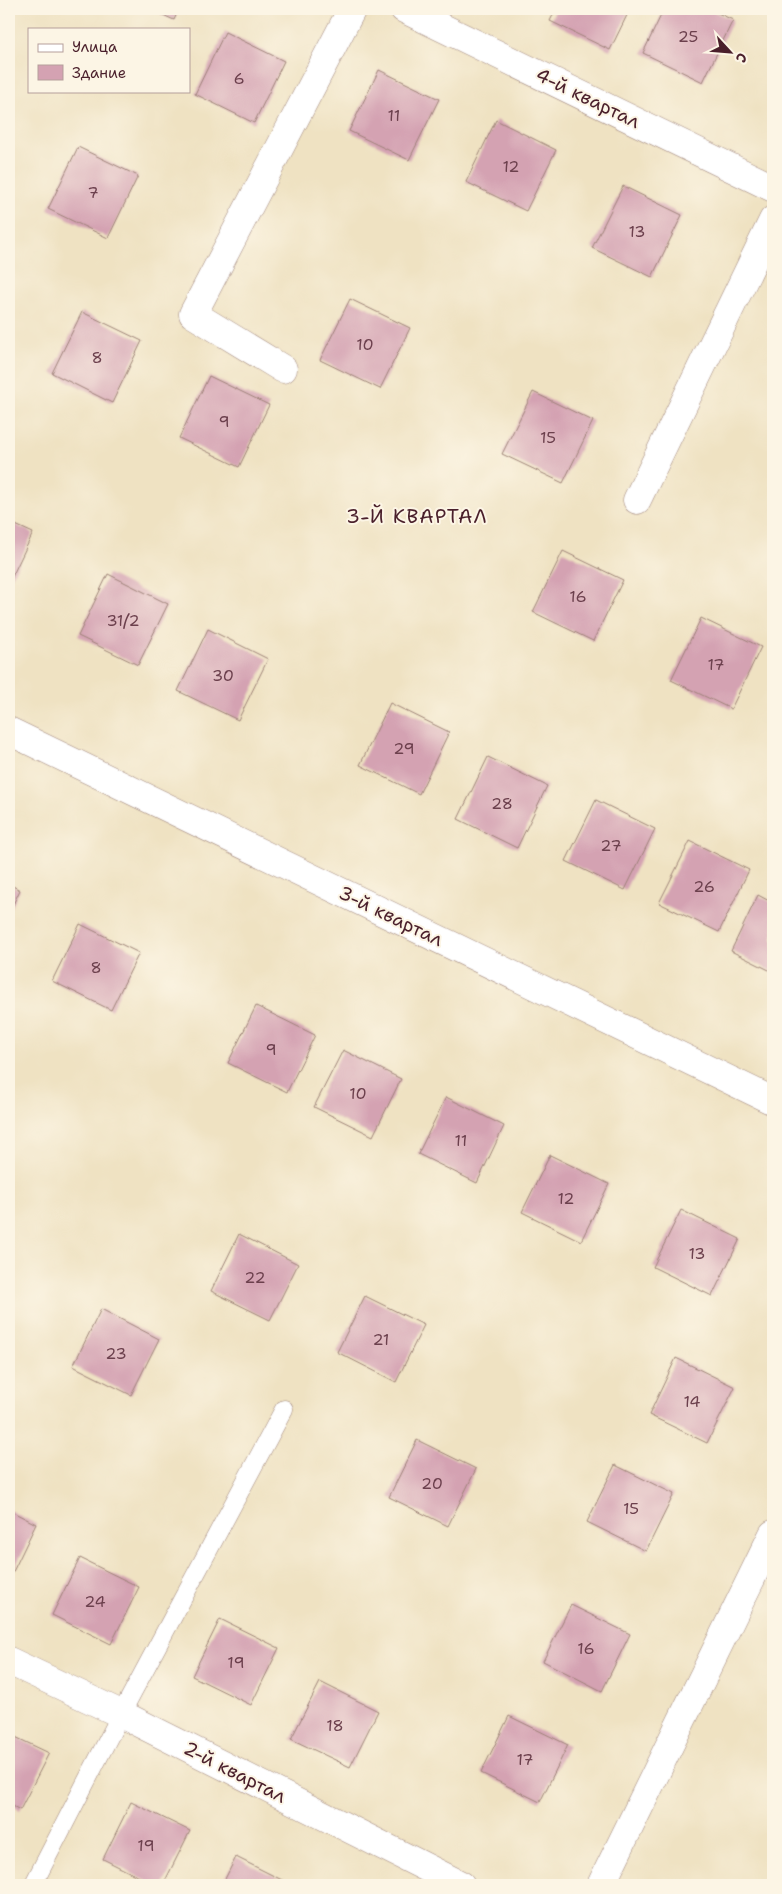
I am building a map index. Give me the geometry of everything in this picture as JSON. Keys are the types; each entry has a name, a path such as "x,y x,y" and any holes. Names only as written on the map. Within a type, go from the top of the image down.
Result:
{"street":[{"path":"283,369 193,314 352,9"},
{"name":"4-й квартал","path":"404,9 773,188"},
{"path":"637,500 773,220"},
{"name":"3-й квартал","path":"9,731 773,1101"},
{"path":"601,1885 773,1534"},
{"name":"2-й квартал","path":"9,1661 121,1714 461,1885"}],"lane":[{"path":"33,1885 121,1714 284,1409"}],"building":[{"path":"150,9 179,9 174,20"},
{"path":"556,9 630,9 610,50 550,21"},
{"path":"664,9 709,9 733,20 703,82 643,53"},
{"path":"225,32 284,61 254,123 195,94"},
{"path":"379,70 439,99 409,160 349,131"},
{"path":"496,120 556,150 526,211 466,182"},
{"path":"78,147 138,176 108,238 48,209"},
{"path":"623,186 682,215 652,277 592,248"},
{"path":"350,299 410,328 380,389 320,360"},
{"path":"82,312 142,341 112,403 52,373"},
{"path":"209,376 269,405 239,467 179,438"},
{"path":"533,392 593,421 563,483 502,454"},
{"path":"9,522 33,533 9,583"},
{"path":"563,551 623,580 593,641 533,612"},
{"path":"108,574 168,604 138,665 78,636"},
{"path":"701,618 761,647 731,709 671,680"},
{"path":"208,629 268,659 238,720 178,691"},
{"path":"390,703 449,732 419,794 360,765"},
{"path":"488,757 547,786 517,848 458,819"},
{"path":"596,800 655,829 625,890 566,861"},
{"path":"690,841 749,870 719,932 659,903"},
{"path":"9,884 20,890 9,913"},
{"path":"758,895 773,903 773,972 731,951"},
{"path":"80,924 139,953 111,1010 52,981"},
{"path":"256,1006 315,1035 287,1092 228,1063"},
{"path":"343,1050 401,1079 373,1136 314,1107"},
{"path":"446,1097 504,1126 477,1183 418,1154"},
{"path":"550,1155 609,1184 581,1241 522,1212"},
{"path":"681,1210 740,1239 712,1296 653,1267"},
{"path":"239,1234 298,1264 270,1320 211,1291"},
{"path":"365,1296 424,1325 396,1382 337,1352"},
{"path":"101,1309 159,1339 131,1395 73,1366"},
{"path":"676,1358 735,1387 707,1443 649,1415"},
{"path":"417,1440 476,1469 448,1526 389,1497"},
{"path":"615,1465 674,1494 646,1551 587,1522"},
{"path":"9,1510 36,1524 9,1580"},
{"path":"80,1558 139,1587 111,1644 52,1615"},
{"path":"571,1605 630,1634 602,1691 543,1661"},
{"path":"220,1619 279,1648 251,1705 192,1676"},
{"path":"320,1682 378,1711 350,1767 291,1739"},
{"path":"509,1716 568,1745 540,1802 481,1773"},
{"path":"9,1734 49,1753 20,1810 9,1804"},
{"path":"131,1802 190,1831 163,1885 155,1885 103,1859"},
{"path":"236,1857 292,1885 222,1885"}],"district":[{"name":"3-Й КВАРТАЛ","path":"417,516"}]}
